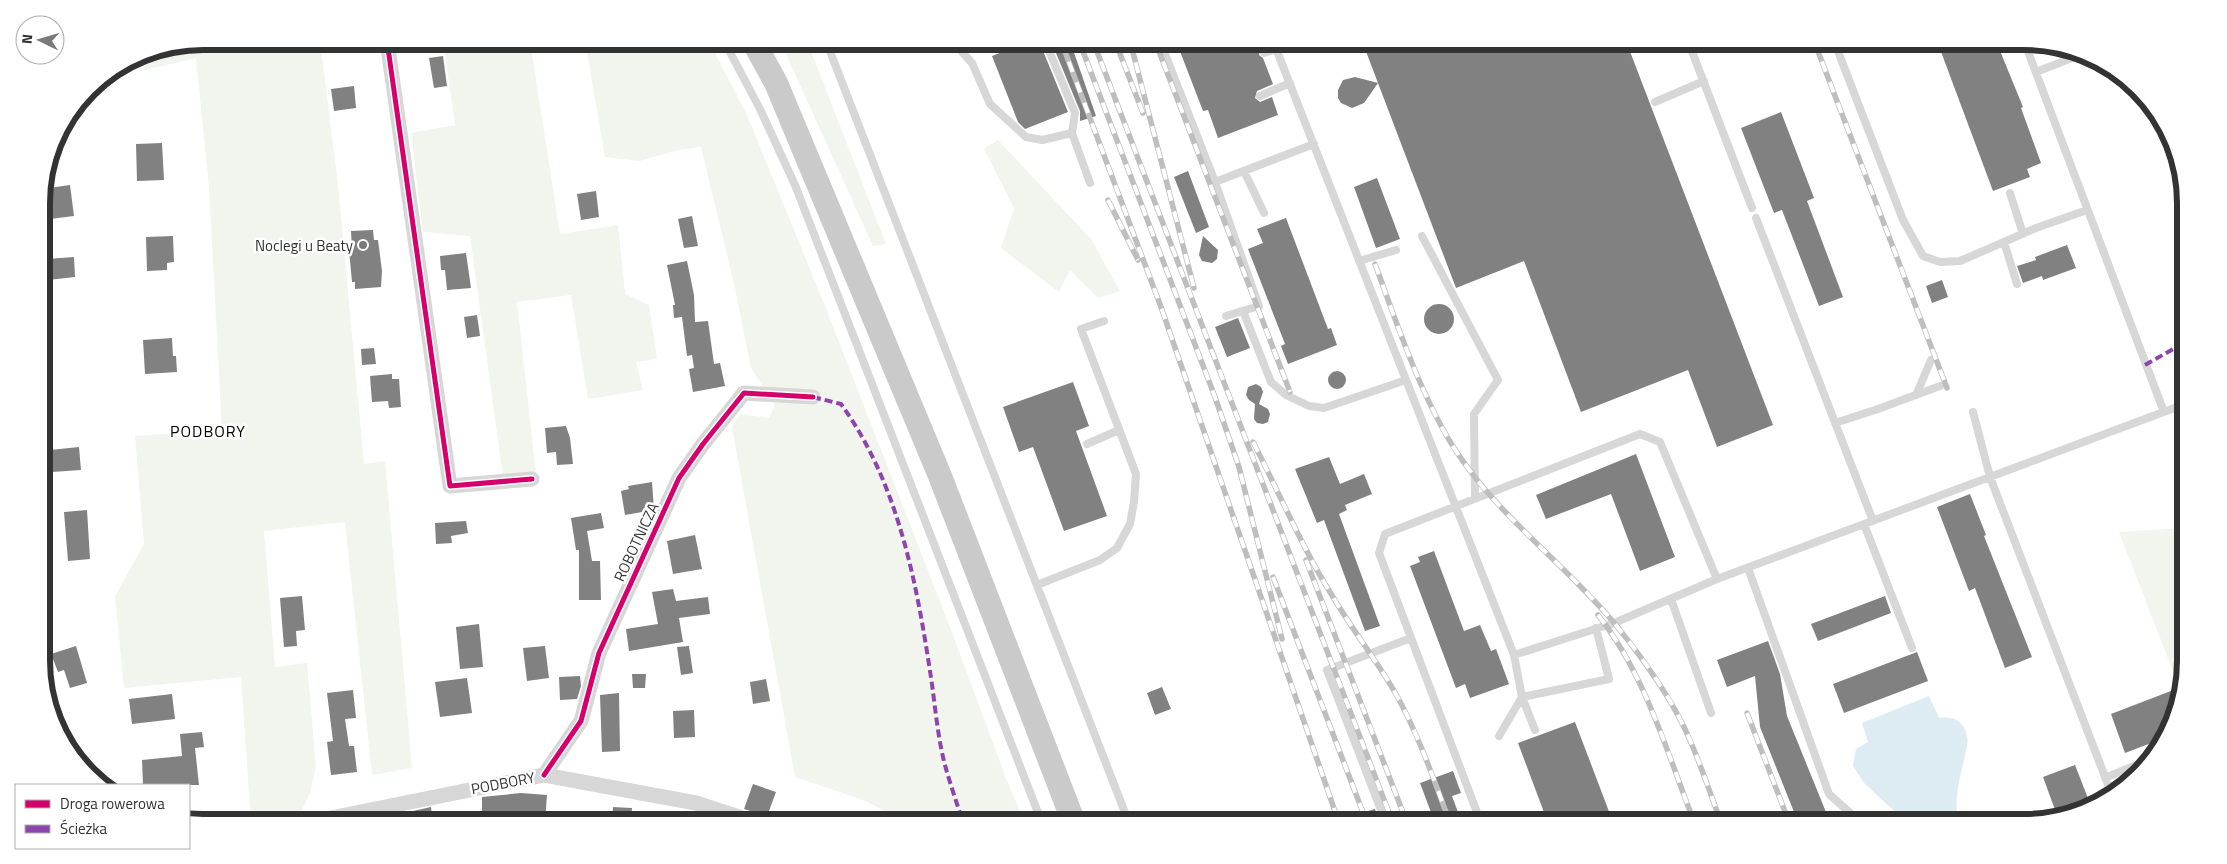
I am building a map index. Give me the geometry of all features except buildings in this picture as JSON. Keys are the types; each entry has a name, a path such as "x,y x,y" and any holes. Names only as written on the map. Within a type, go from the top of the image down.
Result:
{"main road":[{"path":"758,50 776,83 940,476 1071,814"}],"street":[{"path":"388,50 450,486 532,480"},
{"name":"ROBOTNICZA","path":"544,775 581,721 599,653 680,478 703,444 744,393 813,397"},
{"name":"PODBORY","path":"351,814 544,775 696,803 730,814"}],"lane":[{"path":"729,50 760,110 795,185 1039,814"},
{"path":"829,50 1126,814"},
{"path":"960,50 972,63 990,104 1026,137 1042,140 1072,132"},
{"path":"1049,50 1075,114 1072,132 1090,183"},
{"path":"1164,50 1215,182 1259,306 1226,316"},
{"path":"1264,53 1268,50"},
{"path":"1276,50 1514,655 1522,697 1535,730"},
{"path":"1692,50 1752,208"},
{"path":"1837,50 1903,220 1923,256 1940,262 1960,261 2023,234 2087,210"},
{"path":"2028,50 2164,412"},
{"path":"2036,72 2072,58"},
{"path":"1655,102 1704,81"},
{"path":"1260,96 1290,83"},
{"path":"1215,182 1314,144"},
{"path":"1244,171 1264,213"},
{"path":"2010,193 2023,234"},
{"path":"1756,218 1873,521"},
{"path":"1422,236 1498,380 1474,414 1475,498"},
{"path":"2004,242 2017,284"},
{"path":"1359,261 1396,250"},
{"path":"1244,311 1271,382 1286,395 1310,406 1324,408 1406,380"},
{"path":"1037,585 1100,560 1117,548 1130,524 1136,474 1081,330 1104,321"},
{"path":"1916,394 1931,360"},
{"path":"1835,423 1878,410 1940,386"},
{"path":"1514,655 1614,623 1717,579 2177,408"},
{"path":"1973,412 1990,477 2109,788"},
{"path":"1087,444 1119,430"},
{"path":"1478,814 1379,553 1386,534 1640,434 1660,442 1717,579"},
{"path":"1864,524 1912,648"},
{"path":"1748,568 1829,794 1851,814"},
{"path":"1671,598 1711,713"},
{"path":"1499,736 1522,697 1609,679 1596,628"},
{"path":"1383,814 1327,670 1411,638"},
{"path":"2105,778 2135,765"}],"shaded area":[{"path":"193,50 321,50 338,185 364,464 385,461 412,768 372,775 345,522 264,531 275,667 307,663 316,766 310,793 300,814 250,814 241,677 124,688 115,596 144,544 135,436 222,430 209,188 196,58 145,70 144,62 173,53"},
{"path":"444,50 531,50 560,234 618,225 625,294 649,305 657,359 636,362 643,390 588,399 571,295 517,302 536,475 503,477 470,236 423,232 411,133 455,125"},
{"path":"587,50 714,50 747,115 825,306 1021,814 890,814 866,801 795,777 732,427 740,414 769,418 775,405 751,368 735,288 701,147 678,150 640,161 605,157"},
{"path":"784,50 811,50 886,244 873,246"},
{"path":"998,140 1091,239 1120,291 1098,298 1070,270 1059,292 1001,248 1014,208 984,149"},
{"path":"2177,528 2176,679 2119,532"},
{"path":"1929,696 1939,718 1957,720 1963,726 1967,736 1958,791 1958,814 1897,814 1864,783 1853,766 1856,749 1868,742 1862,723"}],"railway":[{"path":"1064,50 1161,307 1336,814"},
{"path":"1082,50 1215,397 1239,467 1282,639"},
{"path":"1096,50 1390,814"},
{"path":"1118,50 1143,113"},
{"path":"1132,50 1194,288"},
{"path":"1158,50 1290,392"},
{"path":"1817,50 1947,388"},
{"path":"1108,200 1138,260"},
{"path":"1375,264 1421,384 1443,430 1456,451 1492,497 1596,602 1644,661 1684,727 1718,814"},
{"path":"1253,442 1301,540 1322,578 1390,683 1405,711 1426,758 1447,814"},
{"path":"1306,560 1404,814"},
{"path":"1273,577 1364,814"},
{"path":"1598,615 1615,638 1642,688 1654,714 1691,814"},
{"path":"1747,713 1786,814"}],"marked path":[{"path":"2145,365 2177,347"},
{"path":"813,397 841,404 877,465 890,498 901,532 918,601 942,754 960,814"}],"cycle path":[{"path":"388,50 450,486 532,479"},
{"path":"544,775 581,721 599,653 679,478 703,444 744,393 813,397"}],"place":[{"name":"Noclegi u Beaty","path":"363,245"}],"district":[{"name":"PODBORY","path":"208,431"}]}
